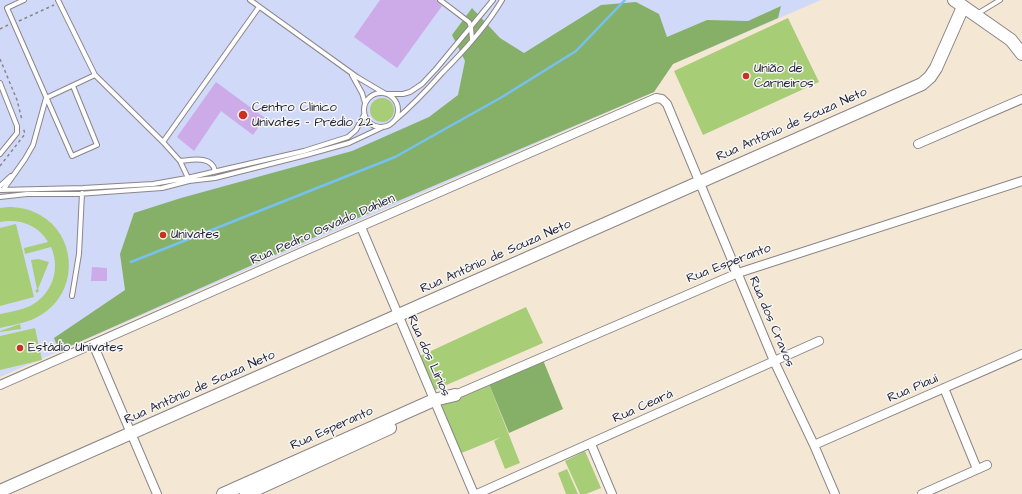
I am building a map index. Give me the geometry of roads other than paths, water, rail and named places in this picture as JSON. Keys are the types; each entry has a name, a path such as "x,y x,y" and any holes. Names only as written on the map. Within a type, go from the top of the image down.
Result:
{"street":[{"path":"959,3 1011,40 1022,54"},
{"name":"Rua Antônio de Souza Neto","path":"0,491 922,84 930,77 936,68 959,3"},
{"name":"Rua dos Cravos","path":"656,98 662,99 668,104 774,361 814,445 834,494"},
{"name":"Rua Pedro Osvaldo Dahlen","path":"0,385 656,98"},
{"path":"918,144 1022,99"},
{"name":"Rua Esperanto","path":"223,494 248,490 345,443 738,273 1022,181"},
{"name":"Rua dos Lírios","path":"361,227 397,316 474,494"},
{"name":"Rua Ceará","path":"477,494 819,341"},
{"path":"93,344 157,494"},
{"name":"Rua Piauí","path":"814,445 1022,354"},
{"path":"944,388 977,469"},
{"path":"591,444 612,494"},
{"path":"922,494 986,465"}],"lane":[{"path":"24,0 7,8 15,22 46,98 72,156 97,145 73,86"},
{"path":"250,0 256,2 259,7 351,73 395,100 398,113 394,121"},
{"path":"440,0 469,22 472,40"},
{"path":"365,103 375,94 403,94 410,92 422,84 492,0"},
{"path":"1,190 83,188 153,184 188,180 209,180 349,143 391,124 410,108 472,40 502,0"},
{"path":"975,15 1000,0"},
{"path":"59,1 95,75 163,142 180,161 188,180"},
{"path":"163,142 259,7"},
{"path":"0,197 27,194 82,194 162,188 215,171 304,150 348,137 356,130 364,115 365,103 362,93 351,73"},
{"path":"46,98 95,75"},
{"path":"0,85 18,131 0,154"},
{"path":"1,190 33,145 46,98"},
{"path":"364,115 370,124 383,128"},
{"path":"180,161 194,159 205,160 215,168 214,175 209,180"},
{"path":"0,186 14,173"},
{"path":"72,296 79,254 83,188"}],"waterway":[{"path":"131,262 395,157 502,97 576,51 625,0"}],"place":[{"name":"União de Carneiros","path":"746,76"},
{"name":"Centro Clínico Univates - Prédio 22","path":"243,115"},
{"name":"Univates","path":"163,235"},
{"name":"Estádio Univates","path":"20,348"}]}
